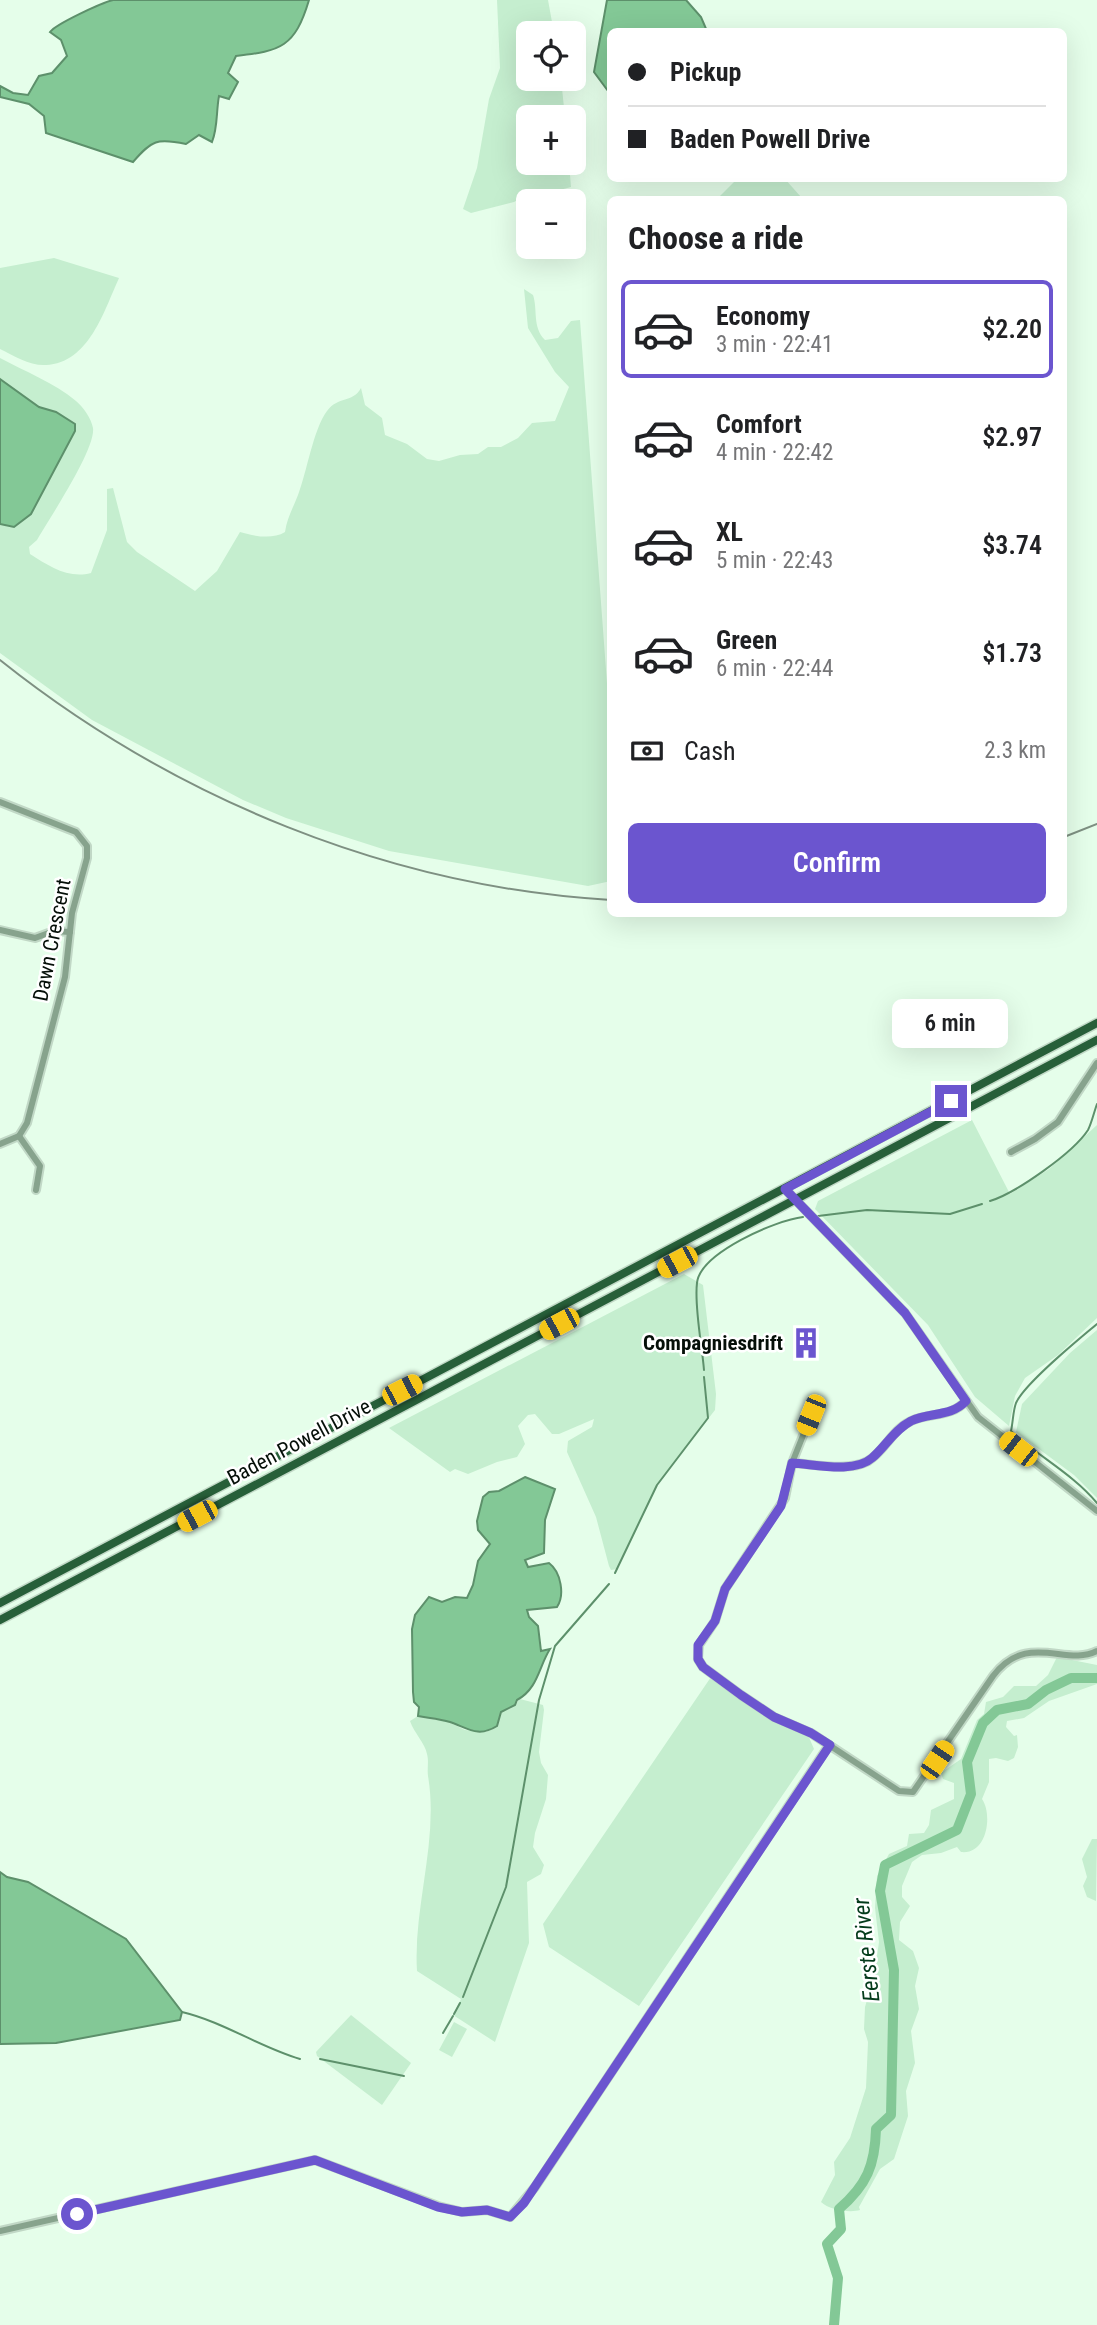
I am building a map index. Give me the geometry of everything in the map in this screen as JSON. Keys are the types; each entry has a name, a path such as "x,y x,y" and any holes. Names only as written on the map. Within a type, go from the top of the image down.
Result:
{"main road":[{"name":"Baden Powell Drive","path":"0,1603 1097,1023"},
{"name":"Baden Powell Drive","path":"0,1620 1097,1040"}],"street":[{"name":"Dawn Crescent","path":"0,802 81,835 88,851 70,932 65,977 27,1123 19,1136"},
{"path":"0,930 35,938 54,930 70,932"},
{"path":"1011,1152 1058,1122 1097,1063"},
{"path":"0,1144 19,1136 40,1166 36,1190"},
{"path":"785,1189 905,1313 966,1401 984,1422 1097,1511"},
{"path":"792,1463 846,1466 867,1462 885,1442 909,1423 959,1409 966,1401"},
{"path":"816,1403 792,1463 781,1506 725,1589 715,1621 698,1645 698,1659 712,1675 752,1703 830,1745 899,1791 914,1792 1004,1664 1029,1653 1087,1654 1097,1651"},
{"path":"0,2231 315,2160 438,2207 462,2212 487,2210 510,2217 524,2203 830,1745"}],"shaded area":[{"path":"113,0 309,0 298,28 284,44 264,52 236,56 228,73 238,82 229,99 219,96 212,142 199,135 186,144 156,142 133,162 46,133 44,116 29,104 0,97 0,86 13,93 28,95 39,76 52,73 67,56 61,40 50,32 54,28"},
{"path":"497,0 548,0 552,21 516,21 516,91 562,91 564,105 516,105 516,175 570,175 571,187 516,189 514,202 471,213 463,209 477,168 489,99 500,68"},
{"path":"607,0 686,0 701,17 706,28 607,28 607,90 594,72"},
{"path":"734,182 788,182 800,196 720,196"},
{"path":"54,258 119,278 101,320 84,345 61,362 40,365 0,349 0,268"},
{"path":"524,289 533,295 538,330 545,340 558,338 571,321 580,320 607,683 607,882 588,886 389,851 286,818 243,800 92,720 0,653 0,524 14,526 31,514 75,431 56,412 39,407 0,379 0,358 49,383 76,401 93,428 92,438 80,467 37,540 29,547 30,554 67,573 91,573 107,530 107,489 113,488 127,542 137,552 195,591 217,571 240,532 269,537 285,532 322,419 331,406 354,396 361,388 365,405 382,418 385,435 407,444 427,459 439,461 460,455 478,454 488,447 501,447 518,438 532,423 555,421 569,387 555,372 528,328"},
{"path":"0,379 39,407 56,412 75,424 75,431 31,514 14,527 0,524"},
{"path":"972,1120 1010,1194 1049,1169 1097,1125 1097,1318 1058,1355 1025,1378 1015,1396 1009,1426 975,1397 928,1325 815,1209 818,1201"},
{"path":"684,1274 703,1285 716,1394 715,1410 657,1485 617,1569 611,1570 609,1566 596,1517 567,1452 568,1441 592,1427 594,1419 559,1434 552,1434 535,1414 528,1415 518,1426 525,1444 517,1457 468,1474 455,1469 450,1472 389,1428"},
{"path":"1097,1330 1097,1498 1074,1475 1016,1432 1022,1404 1070,1353"},
{"path":"525,1477 555,1489 545,1520 544,1553 525,1560 528,1567 549,1563 559,1578 561,1596 557,1607 527,1610 529,1617 538,1626 541,1651 550,1649 529,1690 515,1705 501,1712 497,1726 490,1730 473,1731 446,1721 418,1716 419,1707 414,1702 413,1692 412,1629 415,1615 429,1597 442,1602 455,1597 467,1598 478,1561 490,1544 478,1530 477,1521 483,1497"},
{"path":"1057,1657 1097,1665 1097,1684 1049,1701 1024,1718 1007,1721 1006,1727 1014,1736 1017,1735 1018,1747 1014,1758 1008,1761 989,1759 989,1782 982,1799 987,1824 982,1841 970,1851 961,1852 957,1847 941,1853 922,1855 912,1862 902,1886 902,1897 910,1906 900,1922 899,1940 913,1951 919,1968 915,1986 919,2009 911,2031 915,2063 906,2091 908,2116 894,2159 880,2169 859,2207 860,2210 845,2211 829,2207 821,2202 835,2175 834,2162 850,2138 866,2088 868,2042 864,2029 865,2007 874,1977 879,1942 875,1908 877,1876 889,1854 907,1846 909,1834 924,1833 929,1825 931,1810 954,1799 954,1783 943,1779 941,1773 961,1759 977,1720 984,1714 986,1702 1003,1697 1014,1686 1036,1686 1048,1675"},
{"path":"711,1677 781,1723 808,1735 814,1749 639,2006 549,1947 543,1924"},
{"path":"520,1699 543,1705 544,1710 539,1752 541,1763 548,1775 546,1799 533,1847 544,1865 541,1874 527,1882 529,1943 495,2042 453,2015 461,1999 417,1971 431,1800 427,1754 410,1721 418,1716 449,1722 465,1730 486,1732 494,1728 502,1711 515,1705"},
{"path":"1092,1839 1097,1839 1096,1901 1087,1897 1083,1886 1087,1877 1082,1859"},
{"path":"0,1872 7,1877 28,1882 126,1939 182,2012 180,2020 56,2043 0,2044"},
{"path":"351,2015 411,2063 382,2105 317,2056 316,2052"},
{"path":"454,2022 467,2029 452,2057 439,2050"}],"waterway":[{"path":"990,1201 1028,1181 1070,1150 1088,1130 1097,1104"},
{"path":"818,1216 867,1210 950,1214 982,1204"},
{"path":"704,1370 697,1303 697,1283 701,1272 711,1260 741,1240 775,1224 803,1217"},
{"path":"1097,1324 1053,1362 1021,1395 1015,1406 1011,1431 1077,1483 1097,1503"},
{"path":"615,1573 657,1485 708,1418 704,1377"},
{"path":"463,1997 506,1887 539,1700 555,1646 609,1584"},
{"name":"Eerste River","path":"834,2325 838,2278 827,2244 841,2229 839,2209 868,2174 874,2153 876,2129 891,2115 894,1970 880,1891 885,1865 957,1830 971,1794 967,1762 983,1723 997,1710 1028,1704 1046,1690 1071,1678 1097,1678"},
{"path":"454,2014 460,2003"},
{"path":"182,2012 300,2059"},
{"path":"443,2033 453,2016"},
{"path":"320,2059 404,2076"}],"railway":[{"path":"0,660 67,709 137,754 211,793 287,827 366,855 446,876 528,892 607,900"},
{"path":"1067,836 1097,824"}],"place":[{"name":"Compagniesdrift","path":"806,1343"}],"route":[{"path":"77,2214 315,2160 453,2211 482,2209 510,2217 524,2203 830,1745 811,1733 774,1717 712,1675 698,1659 698,1645 715,1621 725,1589 785,1498 787,1476 792,1463 846,1466 867,1462 885,1442 909,1423 918,1418 959,1409 966,1401 905,1313 785,1189 951,1101"}]}
